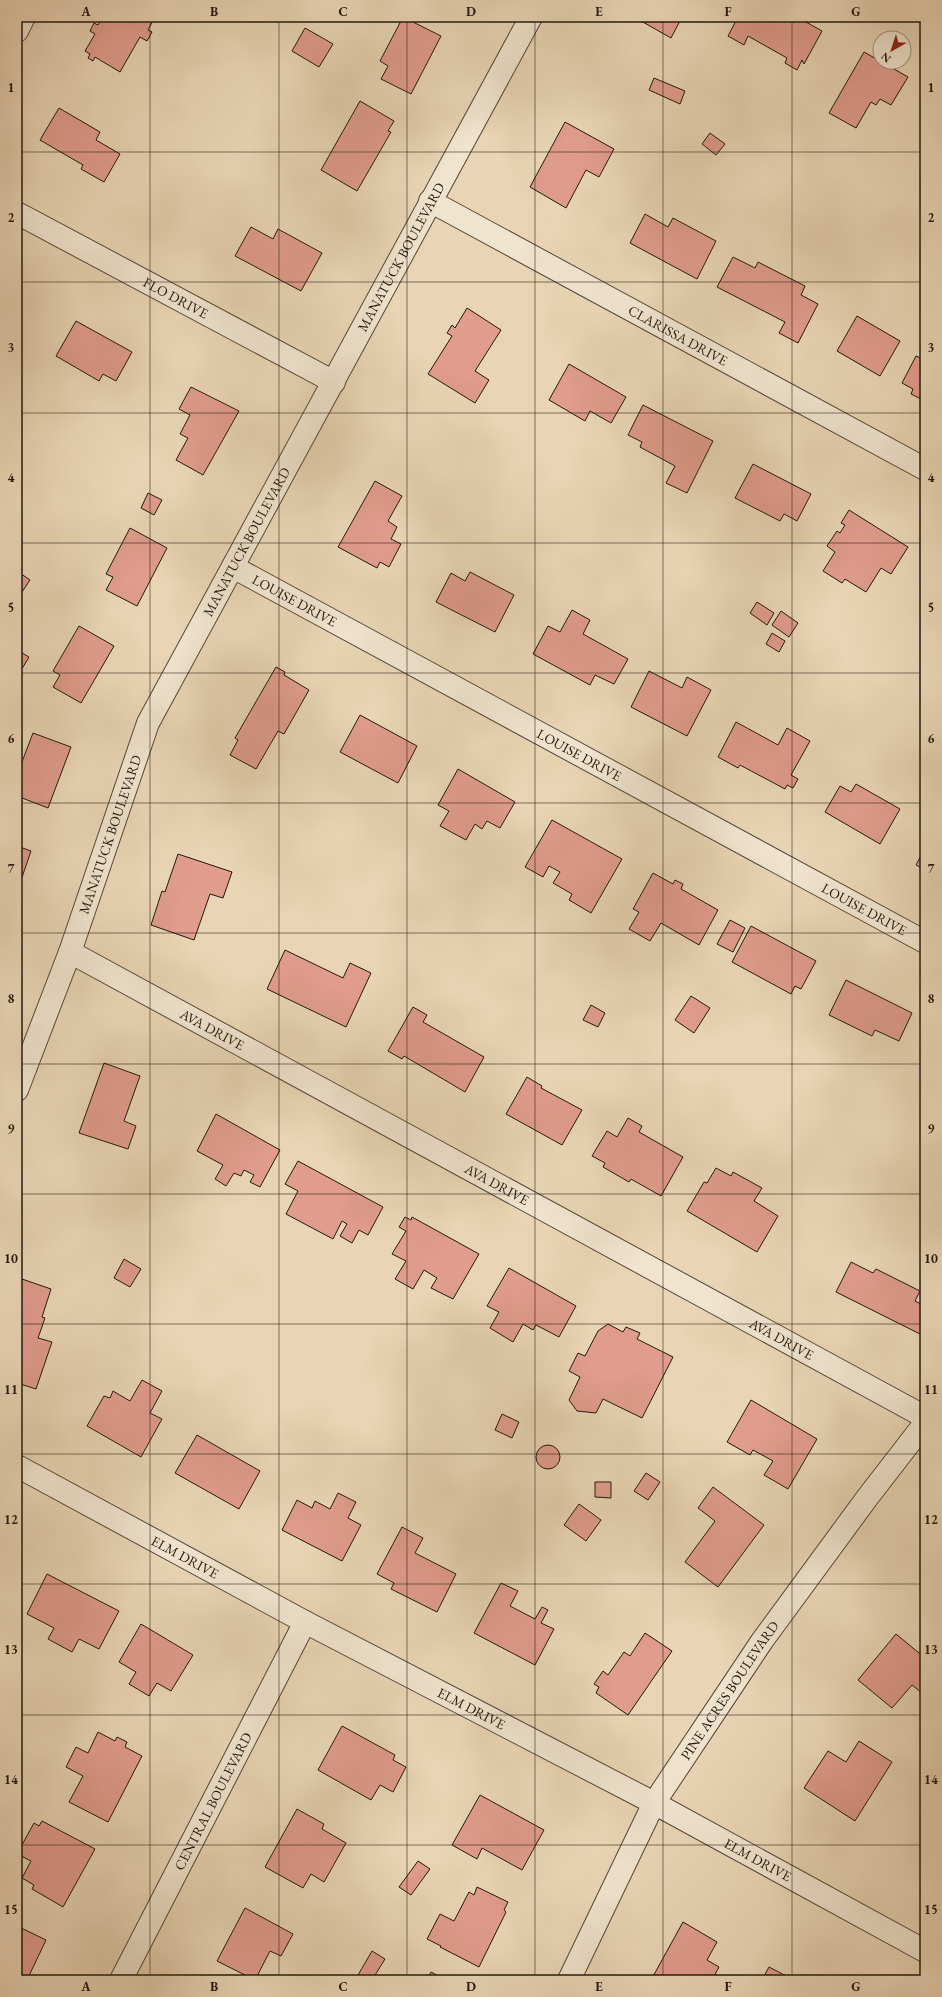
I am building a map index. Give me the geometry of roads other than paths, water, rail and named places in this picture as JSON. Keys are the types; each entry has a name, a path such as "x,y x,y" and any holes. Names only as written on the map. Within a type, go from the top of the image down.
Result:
{"street":[{"path":"17,31 24,17"},
{"name":"MANATUCK BOULEVARD","path":"17,1090 70,952 148,723 531,17"},
{"name":"CLARISSA DRIVE","path":"430,202 925,469"},
{"name":"FLO DRIVE","path":"17,213 334,382"},
{"name":"LOUISE DRIVE","path":"233,567 925,942"},
{"name":"AVA DRIVE","path":"70,952 925,1417"},
{"name":"PINE ACRES BOULEVARD","path":"569,1980 654,1803 762,1641 867,1498 925,1423"},
{"name":"ELM DRIVE","path":"17,1466 305,1622 654,1803 925,1951"},
{"name":"CENTRAL BOULEVARD","path":"121,1980 305,1622"}]}
